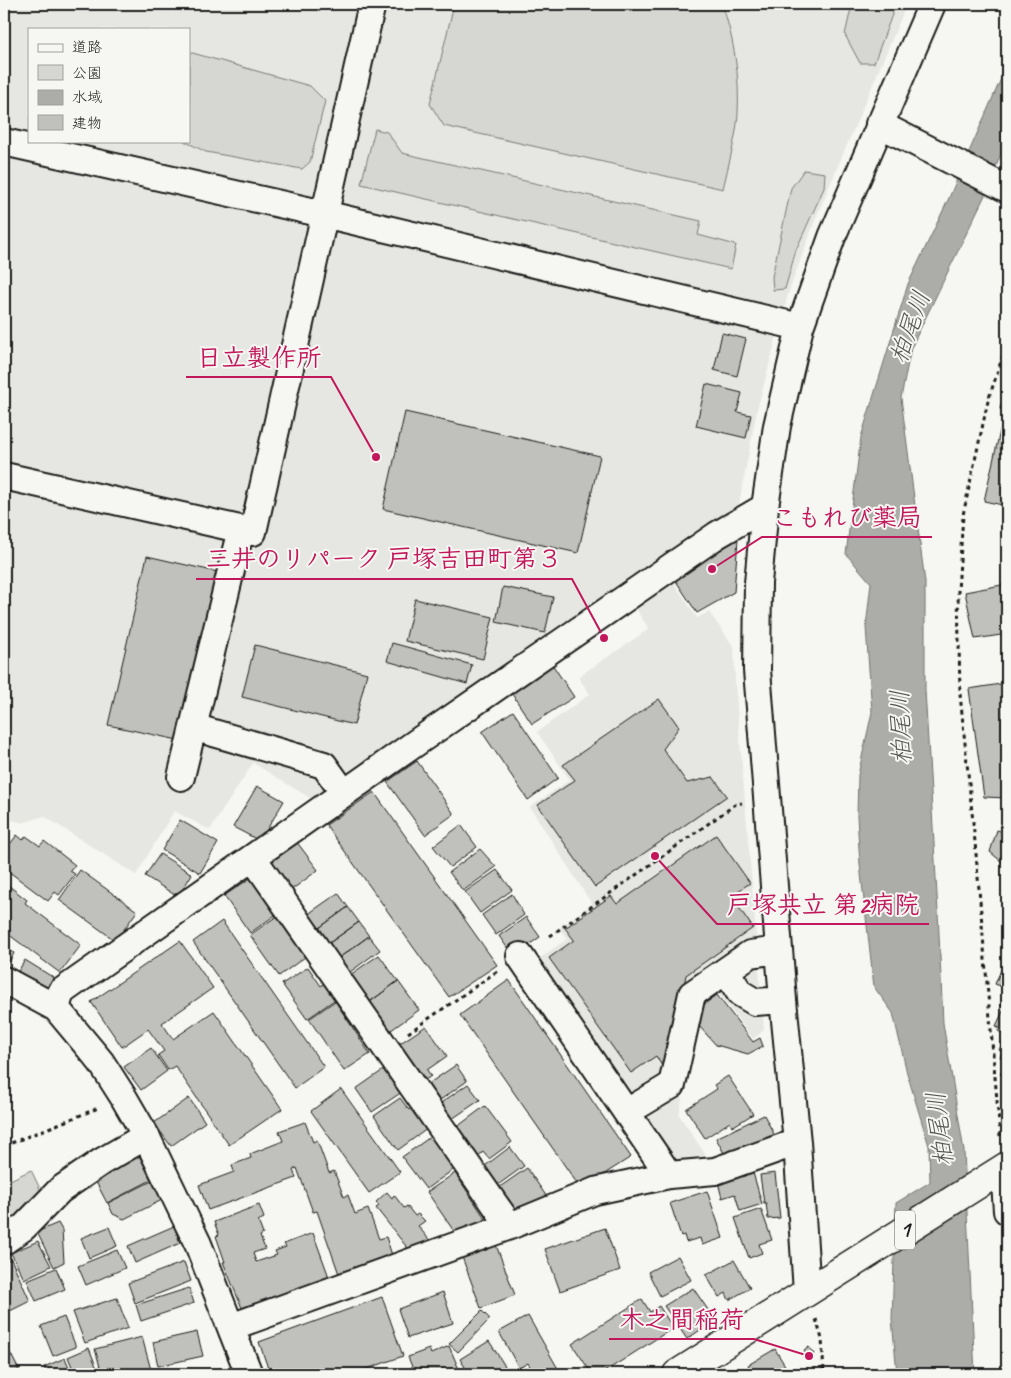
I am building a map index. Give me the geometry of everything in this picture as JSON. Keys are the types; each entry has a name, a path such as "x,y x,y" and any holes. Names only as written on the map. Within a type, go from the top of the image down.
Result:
{"highway":[{"name":"1","path":"677,1374 1006,1168"}],"street":[{"path":"4,476 252,532 372,4"},
{"path":"807,1292 797,1142 782,1000 757,670 758,583 765,507 777,426 800,327 832,237 932,4"},
{"path":"879,124 1007,189"},
{"path":"4,142 324,214 800,327"},
{"path":"56,1008 61,992 344,793 718,535 765,507"},
{"path":"181,778 241,530"},
{"path":"193,727 324,765 344,793"},
{"path":"253,858 510,1226"},
{"path":"627,1112 672,1085 692,994 750,954 779,950"},
{"path":"520,956 669,1175"},
{"path":"726,971 740,993 755,1002 782,1000"},
{"path":"4,980 56,1008 101,1062 124,1098 146,1136 198,1244 249,1374"},
{"path":"4,1241 24,1227 60,1190 101,1162 146,1136"},
{"path":"231,1327 510,1226 595,1191 669,1175 715,1172 797,1142"},
{"path":"1006,1168 1007,1211"}],"path":[{"path":"1000,1136 975,842 960,694 958,591 963,515 988,401 1007,343"},
{"path":"550,936 736,804 767,800"},
{"path":"386,1048 520,956"},
{"path":"4,1146 124,1098"},
{"path":"807,1292 822,1339 824,1374"}],"shaded area":[{"path":"4,4 907,4 817,215 789,291 757,410 739,504 315,801 253,763 210,830 174,811 136,875 44,816 22,823 4,817"},
{"path":"672,580 697,618 709,612 734,647 735,682 764,1030 753,1039 717,991 699,1003 679,1115 709,1160 682,1165 669,1160 538,972 540,958 567,939 559,928 592,904 530,807 570,780 537,732 590,694 578,677 649,629 633,604"}],"green space":[{"path":"454,4 722,4 730,31 738,85 736,131 723,189 444,126 430,104"},
{"path":"852,4 896,4 874,63 860,63 845,35"},
{"path":"190,52 310,86 325,101 310,162 302,169 206,152 186,142 190,142"},
{"path":"375,129 387,132 402,153 701,221 698,235 736,245 731,269 361,184"},
{"path":"804,170 825,173 824,188 796,250 785,289 773,290 772,277 791,188"},
{"path":"31,1170 42,1193 4,1228 4,1183"}],"water":[{"name":"柏尾川","path":"1007,65 1007,138 986,193 911,348 901,398 925,582 925,690 943,1023 964,1151 975,1374 897,1374 892,1319 896,1203 930,1182 929,1146 907,1073 893,1013 874,987 860,865 857,816 858,775 872,712 866,627 871,583 846,554 861,437 908,284 948,200"}],"building":[{"path":"722,333 746,339 737,376 714,370"},
{"path":"1007,379 1007,411 1000,409"},
{"path":"706,384 742,393 737,412 751,415 746,438 696,426"},
{"path":"405,412 600,456 578,553 383,509"},
{"path":"1002,422 1007,423 1007,506 984,501"},
{"path":"738,539 734,592 697,613 674,578"},
{"path":"147,556 217,572 178,740 108,725"},
{"path":"1007,584 1007,634 975,639 965,592"},
{"path":"503,587 553,597 545,633 496,622"},
{"path":"415,599 493,617 483,659 405,641"},
{"path":"392,643 472,665 467,684 387,661"},
{"path":"255,645 367,673 354,725 242,697"},
{"path":"552,664 574,697 532,724 510,691"},
{"path":"1007,683 1007,798 984,797 969,689"},
{"path":"659,699 679,727 663,749 687,783 713,777 727,796 595,887 538,805 575,780 563,765"},
{"path":"513,711 558,778 528,800 482,732"},
{"path":"417,761 454,814 425,835 387,782"},
{"path":"257,786 284,801 260,841 233,827"},
{"path":"374,792 497,965 449,997 326,825"},
{"path":"180,820 218,843 200,873 162,850"},
{"path":"461,825 477,847 450,867 433,846"},
{"path":"997,830 1007,833 1007,866 990,852"},
{"path":"17,835 23,840 26,836 40,846 44,841 75,865 70,871 75,874 59,895 55,892 48,901 4,868 4,852"},
{"path":"716,835 750,883 731,896 753,928 686,975 669,1061 662,1066 656,1056 631,1073 549,958 574,940 565,928 611,896 617,904"},
{"path":"296,841 318,870 290,891 269,861"},
{"path":"480,849 496,867 463,891 449,872"},
{"path":"160,854 192,874 178,897 145,876"},
{"path":"80,870 137,911 116,941 59,900"},
{"path":"497,870 512,890 480,913 465,892"},
{"path":"252,877 278,913 250,933 224,896"},
{"path":"4,882 27,900 25,903 81,945 60,973 4,931"},
{"path":"338,893 348,907 315,931 304,917"},
{"path":"512,894 524,915 496,935 482,915"},
{"path":"348,907 359,922 325,946 315,931"},
{"path":"277,916 305,957 279,976 250,935"},
{"path":"526,917 540,937 513,956 499,936"},
{"path":"222,921 324,1067 295,1088 193,942"},
{"path":"359,922 369,936 336,960 325,946"},
{"path":"369,936 380,950 346,975 336,960"},
{"path":"180,941 213,988 162,1023 173,1039 214,1011 282,1109 229,1145 175,1066 168,1070 158,1055 164,1051 148,1029 122,1047 91,1002"},
{"path":"4,947 14,953 4,972"},
{"path":"379,955 398,981 367,1004 347,977"},
{"path":"1007,956 1007,989 995,984"},
{"path":"25,960 54,978 44,995 14,978"},
{"path":"308,967 321,986 326,982 337,998 307,1019 282,984"},
{"path":"509,980 631,1157 581,1189 460,1015"},
{"path":"398,981 419,1010 387,1033 367,1004"},
{"path":"1007,991 1007,1035 998,1031 999,1027 996,1026 1005,1007 1001,1006"},
{"path":"717,995 753,1042 760,1038 763,1046 748,1054 716,1045 699,1026 702,1006"},
{"path":"335,1001 370,1054 344,1071 309,1019"},
{"path":"426,1026 447,1056 427,1070 431,1076 421,1083 396,1046"},
{"path":"1005,1036 1007,1037 1007,1060 1000,1057 1002,1052 999,1050"},
{"path":"151,1048 167,1071 141,1090 124,1067"},
{"path":"1007,1060 1007,1084 1002,1082 1005,1076 1000,1074"},
{"path":"456,1065 467,1081 436,1103 425,1086"},
{"path":"389,1066 405,1090 372,1112 356,1089"},
{"path":"728,1076 753,1114 732,1127 730,1122 705,1138 686,1109 717,1089 714,1085"},
{"path":"468,1084 480,1100 449,1121 438,1105"},
{"path":"341,1089 400,1172 369,1193 311,1111"},
{"path":"189,1098 205,1122 171,1146 154,1123"},
{"path":"400,1098 409,1110 416,1105 431,1126 398,1150 374,1116"},
{"path":"485,1106 512,1142 489,1159 483,1152 475,1159 453,1130"},
{"path":"764,1115 775,1136 727,1159 716,1138"},
{"path":"305,1122 313,1142 317,1140 329,1173 334,1171 344,1197 348,1195 355,1214 368,1209 379,1239 386,1237 392,1255 339,1274 317,1211 313,1212 297,1168 293,1170 296,1178 208,1210 199,1185 234,1172 232,1165 251,1158 250,1154 283,1141 279,1131"},
{"path":"433,1135 457,1167 426,1189 402,1157"},
{"path":"510,1147 524,1166 495,1187 481,1169"},
{"path":"139,1155 151,1180 107,1203 94,1178"},
{"path":"527,1168 549,1200 516,1215 497,1189"},
{"path":"752,1169 762,1204 740,1211 735,1194 722,1198 717,1178"},
{"path":"455,1173 487,1221 460,1240 427,1192"},
{"path":"775,1173 780,1218 768,1219 760,1175"},
{"path":"152,1181 162,1200 124,1219 113,1214 108,1203"},
{"path":"707,1191 723,1238 702,1245 700,1238 686,1242 684,1235 681,1236 670,1203"},
{"path":"387,1192 392,1198 394,1195 404,1208 407,1206 415,1216 418,1214 425,1221 418,1226 435,1247 413,1255 376,1208 379,1206 376,1202"},
{"path":"259,1205 264,1218 258,1221 263,1234 260,1236 265,1249 253,1253 256,1262 277,1255 275,1251 286,1247 284,1244 313,1233 329,1277 242,1308 223,1262 225,1262 216,1236 219,1235 214,1222"},
{"path":"761,1209 772,1240 759,1244 762,1253 749,1258 735,1218"},
{"path":"58,1223 62,1230 64,1262 54,1267 37,1232"},
{"path":"174,1226 180,1243 135,1263 128,1246"},
{"path":"109,1227 117,1246 89,1258 81,1238"},
{"path":"605,1228 620,1270 560,1291 545,1249"},
{"path":"38,1241 51,1266 24,1279 11,1253"},
{"path":"496,1245 515,1295 481,1308 462,1257"},
{"path":"117,1250 125,1268 86,1285 78,1266"},
{"path":"678,1256 691,1280 660,1296 648,1272"},
{"path":"11,1259 30,1301 8,1312 4,1302 4,1262"},
{"path":"734,1260 750,1288 729,1300 726,1293 719,1297 706,1275"},
{"path":"184,1262 191,1281 135,1303 128,1283"},
{"path":"56,1268 65,1289 36,1301 27,1280"},
{"path":"189,1288 194,1303 141,1321 136,1305"},
{"path":"693,1288 715,1320 687,1339 664,1306"},
{"path":"443,1292 453,1323 408,1338 398,1309"},
{"path":"382,1297 403,1356 353,1374 270,1374 259,1342"},
{"path":"117,1298 128,1328 85,1343 73,1312"},
{"path":"642,1299 650,1312 659,1306 673,1328 601,1374 592,1374 572,1344"},
{"path":"482,1311 490,1319 458,1352 449,1344"},
{"path":"528,1316 561,1374 534,1374 528,1363 519,1368 499,1332"},
{"path":"64,1317 76,1347 53,1356 41,1326"},
{"path":"197,1332 203,1356 158,1366 153,1342"},
{"path":"142,1337 151,1370 136,1374 102,1374 95,1349"},
{"path":"4,1341 21,1374 4,1374"},
{"path":"489,1341 510,1374 469,1374 460,1359"},
{"path":"449,1346 461,1374 415,1374 408,1357 429,1349 431,1354"},
{"path":"809,1347 814,1354 809,1358 804,1351"},
{"path":"89,1348 99,1374 75,1374 68,1357"},
{"path":"775,1349 790,1374 753,1374 748,1365"},
{"path":"65,1358 72,1374 47,1374 44,1367"}],"place":[{"name":"日立製作所","path":"376,457"},
{"name":"こもれび薬局","path":"712,569"},
{"name":"三井のリパーク 戸塚吉田町第３","path":"604,638"},
{"name":"戸塚共立 第2病院","path":"655,856"},
{"name":"木之間稲荷","path":"809,1356"}]}
